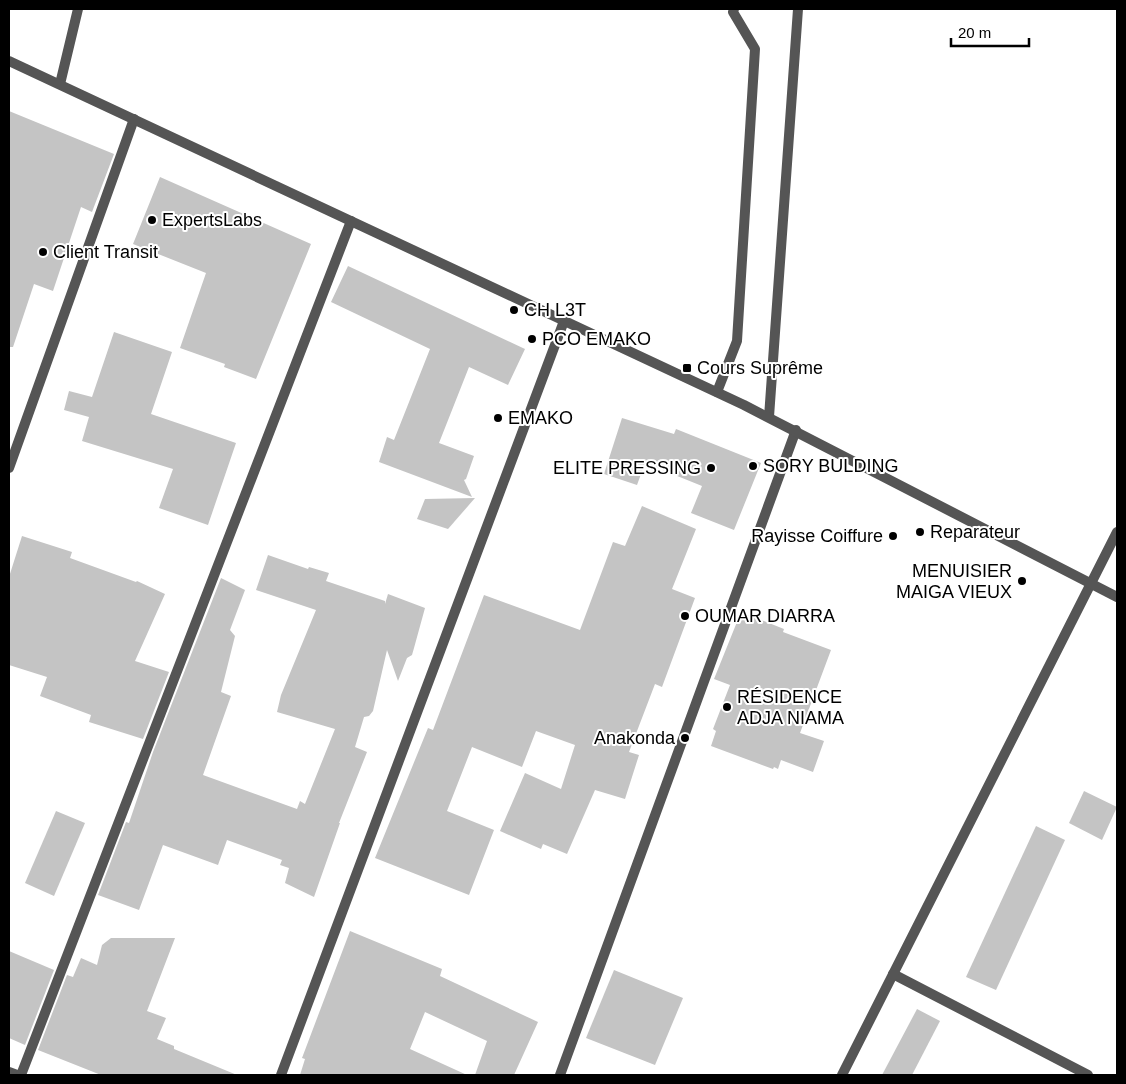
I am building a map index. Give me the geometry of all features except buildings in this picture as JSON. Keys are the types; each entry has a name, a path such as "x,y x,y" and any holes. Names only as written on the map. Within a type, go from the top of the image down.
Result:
{"street":[{"path":"60,84 78,9"},
{"path":"717,392 737,341 756,49 734,9"},
{"path":"769,417 798,9"},
{"path":"9,60 796,430 1117,597"},
{"path":"9,468 134,118"},
{"path":"21,1075 351,221"},
{"path":"281,1075 564,321"},
{"path":"560,1075 796,430"},
{"path":"842,1075 1117,532"},
{"path":"893,974 1088,1075"},
{"path":"9,1072 17,1075"}],"place":[{"name":"ExpertsLabs","path":"152,220"},
{"name":"Client Transit","path":"43,252"},
{"name":"CH L3T","path":"514,310"},
{"name":"PCO EMAKO","path":"532,339"},
{"name":"Cours Suprême","path":"687,368"},
{"name":"EMAKO","path":"498,418"},
{"name":"SORY BULDING","path":"753,466"},
{"name":"ELITE PRESSING","path":"711,468"},
{"name":"Reparateur","path":"920,532"},
{"name":"Rayisse Coiffure","path":"893,536"},
{"name":"MENUISIER MAIGA VIEUX","path":"1022,581"},
{"name":"OUMAR DIARRA","path":"685,616"},
{"name":"RÉSIDENCE ADJA NIAMA","path":"727,707"},
{"name":"Anakonda","path":"685,738"}]}
